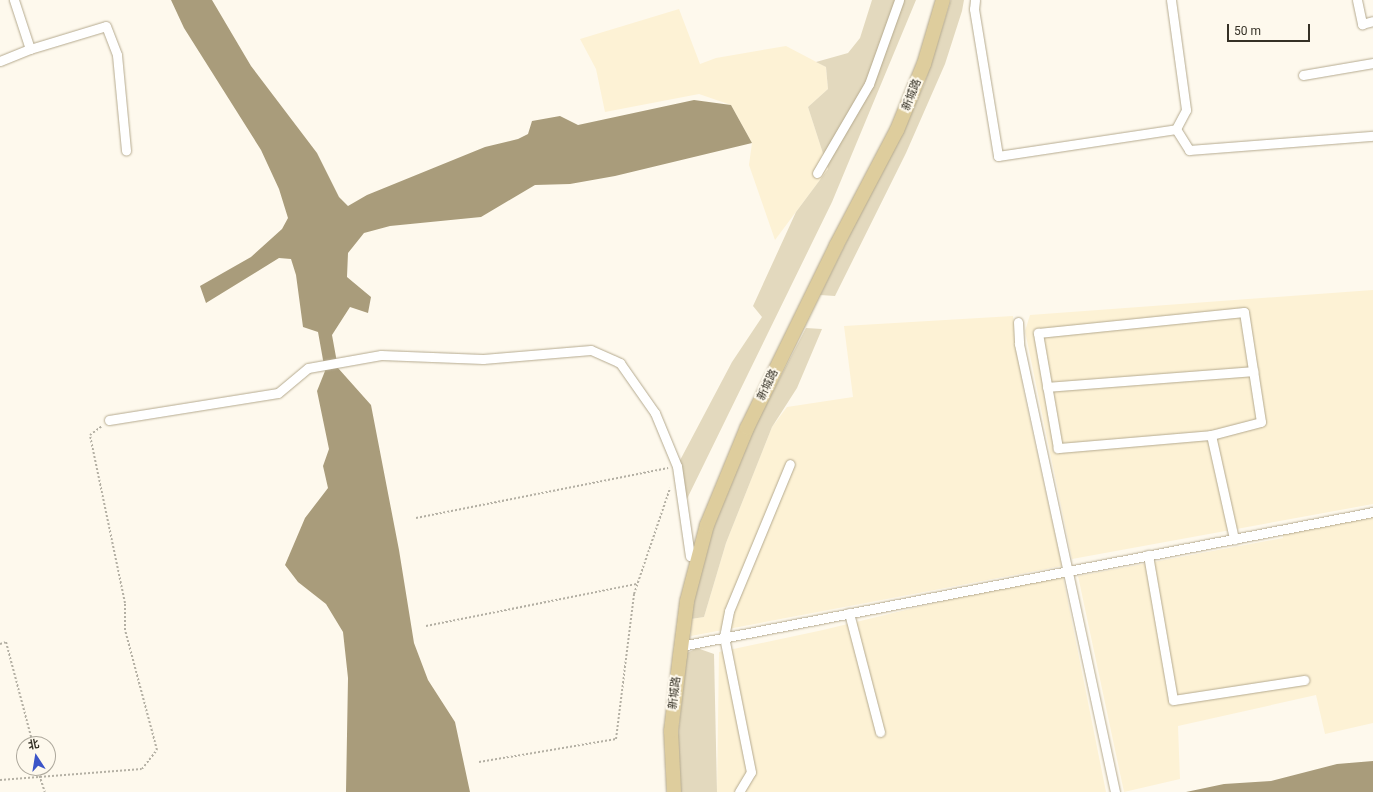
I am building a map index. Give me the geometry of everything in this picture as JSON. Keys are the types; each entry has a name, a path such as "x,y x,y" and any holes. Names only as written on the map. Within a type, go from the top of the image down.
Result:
{"main road":[{"name":"新城路","path":"665,792 662,730 678,600 699,522 739,425 828,242 890,126 916,61 934,0"},
{"name":"新城路","path":"674,792 671,731 681,646 687,602 707,525 747,428 836,246 898,130 924,64 943,0"}],"street":[{"path":"14,0 30,49"},
{"path":"817,174 869,84 899,0"},
{"path":"975,0 974,9 998,156 1176,129"},
{"path":"1172,0 1186,110 1176,129"},
{"path":"1357,0 1362,24 1373,21"},
{"path":"0,61 30,49 106,26 117,55 126,151"},
{"path":"1303,75 1373,63"},
{"path":"1176,129 1189,150 1373,136"},
{"path":"1244,312 1253,371 1261,422 1211,435 1058,448 1038,332 1244,312"},
{"path":"1018,322 1019,344 1115,792"},
{"path":"109,420 278,393 308,368 381,355 483,359 591,350 620,363 655,413 678,466 690,556"},
{"path":"1047,387 1253,371"},
{"path":"1211,435 1234,539"},
{"path":"739,792 751,772 724,637 729,611 790,464"},
{"path":"681,646 1373,512"},
{"path":"1148,555 1173,700 1304,680"},
{"path":"849,613 880,732"}],"path":[{"path":"0,780 142,769 157,750 125,630 125,603 90,435 109,420"},
{"path":"416,518 678,466"},
{"path":"480,762 616,739 637,584 678,466"},
{"path":"426,626 637,584"},
{"path":"0,644 6,642 31,736"},
{"path":"39,778 45,792"}],"shaded area":[{"path":"171,0 212,0 251,66 317,153 339,197 348,206 367,195 485,147 518,139 528,134 532,121 560,116 578,125 694,100 731,105 752,143 615,176 570,184 535,185 481,217 390,226 364,233 348,253 347,277 371,297 368,313 350,307 332,335 338,368 371,405 399,550 414,643 428,680 455,722 470,792 346,792 348,678 343,632 326,604 298,582 285,565 305,518 328,488 323,466 329,449 317,391 325,371 318,332 303,327 296,275 291,259 279,258 206,303 200,286 251,257 282,229 288,218 279,189 261,150 184,28"},
{"path":"872,0 916,0 832,202 683,507 677,466 732,362 762,317 753,306 796,212 828,169 808,107 828,89 826,67 816,62 848,53 860,38"},
{"path":"951,0 964,0 962,11 945,64 906,153 835,296 820,295 924,85"},
{"path":"679,9 700,64 716,58 786,46 826,67 828,89 808,107 828,169 775,240 749,165 752,143 731,105 699,94 605,112 596,69 580,39"},
{"path":"1373,290 1373,504 1072,559 1025,331 1030,315"},
{"path":"1013,316 1023,388 1062,566 691,636 691,619 704,617 726,543 772,427 787,407 853,397 844,326"},
{"path":"806,328 822,329 797,388 772,427 726,543 704,617 691,619 695,595 715,518 759,418"},
{"path":"1373,512 1373,723 1325,734 1316,695 1178,726 1180,779 1124,792 1078,576 1283,538 1282,530"},
{"path":"1063,577 1106,792 717,792 719,652 823,630 980,592"},
{"path":"697,648 714,654 717,792 681,792 678,736 687,653"},
{"path":"1373,761 1373,792 1186,792 1224,784 1271,781 1337,764"}]}
